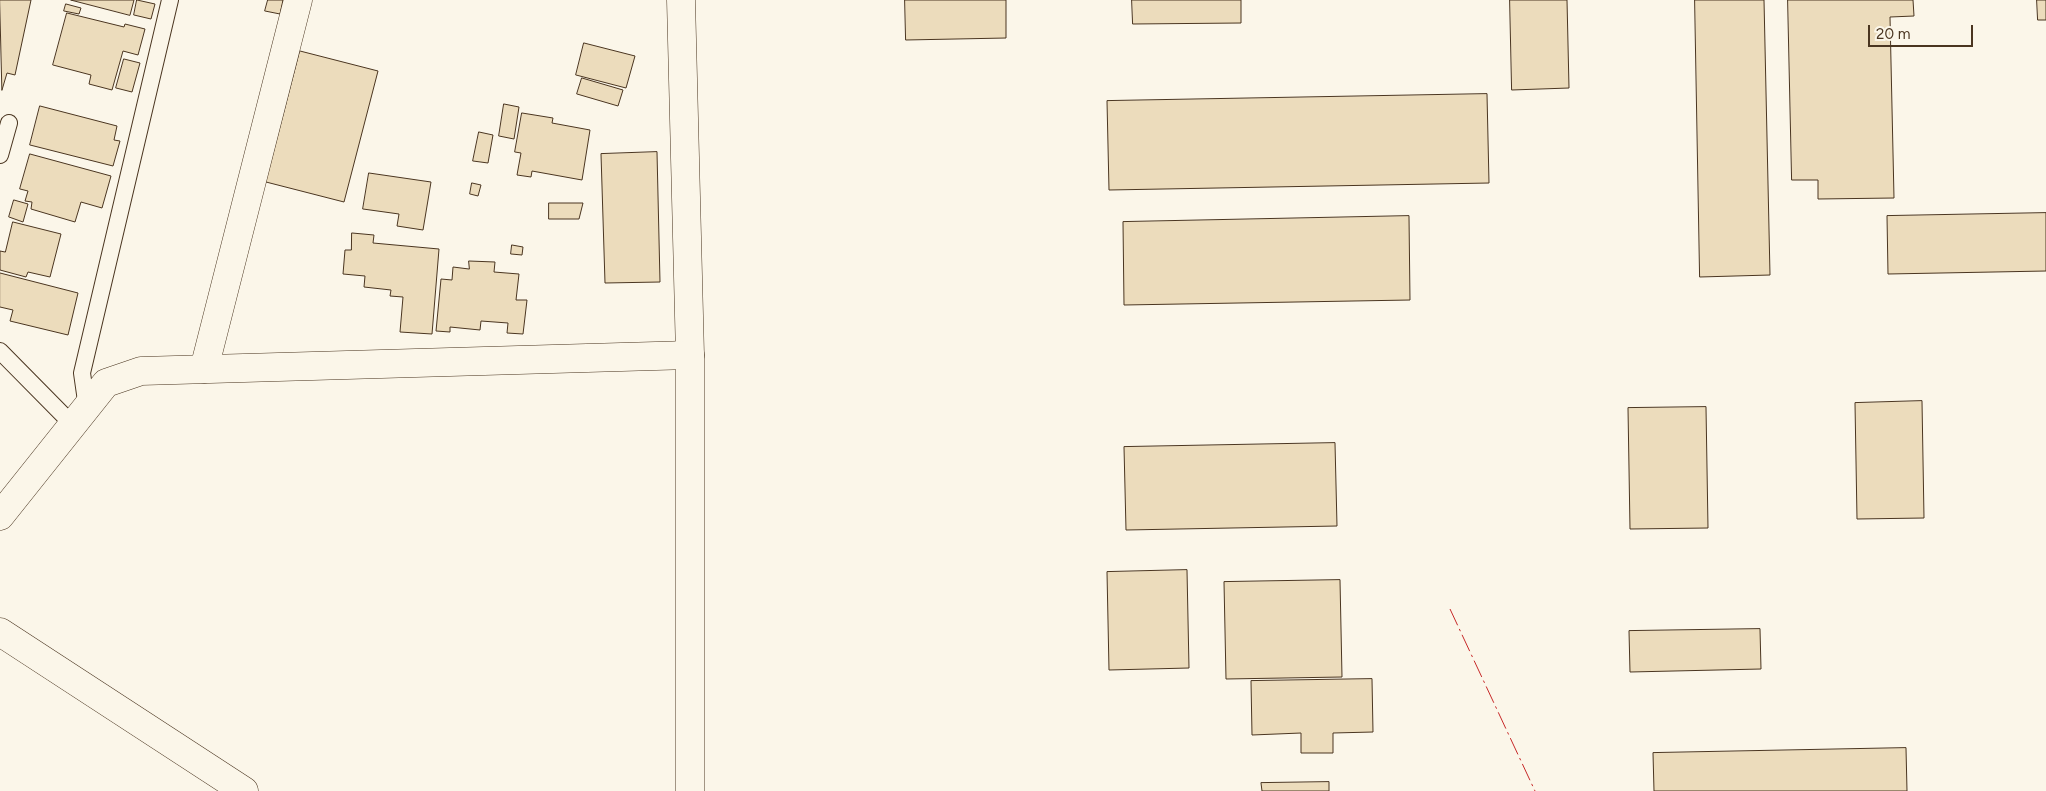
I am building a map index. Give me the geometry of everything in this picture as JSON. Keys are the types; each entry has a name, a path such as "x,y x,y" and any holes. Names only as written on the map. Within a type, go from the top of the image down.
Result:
{"street":[{"path":"204,369 298,0"},
{"path":"681,0 690,355 690,791"},
{"path":"0,516 106,383 142,370 690,355"},
{"path":"0,632 244,791"}],"lane":[{"path":"80,416 82,373 170,0"},
{"path":"0,155 9,123"},
{"path":"0,351 80,416"}],"building":[{"path":"0,0 31,0 15,75 7,73 2,90"},
{"path":"71,0 134,0 130,15"},
{"path":"137,0 155,4 151,19 134,15"},
{"path":"268,0 283,0 280,14 265,11"},
{"path":"905,0 1006,0 1006,38 906,40"},
{"path":"1132,0 1241,0 1241,23 1133,24"},
{"path":"1510,0 1567,0 1569,88 1512,90"},
{"path":"1695,0 1764,0 1770,275 1700,277"},
{"path":"1788,0 1913,0 1914,16 1890,17 1894,198 1818,199 1818,180 1792,180"},
{"path":"2037,0 2046,0 2046,20 2038,20"},
{"path":"66,4 81,8 79,14 64,11"},
{"path":"67,13 124,27 125,24 145,29 138,55 123,51 112,90 89,84 91,75 53,65"},
{"path":"584,43 635,56 626,88 576,75"},
{"path":"300,51 378,71 344,202 266,182"},
{"path":"124,59 140,63 132,92 116,88"},
{"path":"582,78 623,90 618,106 577,94"},
{"path":"1487,94 1489,183 1109,190 1107,101"},
{"path":"504,104 519,107 514,139 499,136"},
{"path":"40,106 117,126 114,140 120,141 113,166 30,145"},
{"path":"522,113 553,118 552,123 590,130 582,180 532,171 531,177 517,175 521,153 515,152"},
{"path":"479,132 493,135 488,163 473,161"},
{"path":"657,152 660,282 605,283 601,154"},
{"path":"30,154 111,176 102,208 81,202 75,222 31,209 32,202 25,201 28,191 20,189"},
{"path":"369,173 431,182 423,230 397,226 399,214 363,209"},
{"path":"472,183 481,185 478,196 470,194"},
{"path":"14,200 28,204 23,222 9,217"},
{"path":"549,203 583,203 579,219 549,219"},
{"path":"2046,213 2046,271 1888,274 1887,216"},
{"path":"1409,216 1410,300 1124,305 1123,222"},
{"path":"13,222 61,234 50,277 28,272 26,277 0,270 0,251 5,252"},
{"path":"352,233 374,235 373,243 439,249 432,334 400,332 403,297 390,296 391,290 364,287 365,276 343,274 345,250 351,250"},
{"path":"512,245 523,247 522,255 511,254"},
{"path":"469,261 495,262 494,272 519,274 516,300 527,300 523,334 507,333 508,323 481,321 480,330 450,327 450,332 436,331 441,279 452,280 453,267 469,269"},
{"path":"0,273 78,293 68,335 10,321 13,310 0,307"},
{"path":"1922,401 1924,518 1857,519 1855,403"},
{"path":"1706,407 1708,528 1630,529 1628,408"},
{"path":"1335,443 1337,526 1126,530 1124,447"},
{"path":"1187,570 1189,668 1109,670 1107,572"},
{"path":"1340,580 1342,677 1226,679 1224,582"},
{"path":"1760,629 1761,669 1630,672 1629,631"},
{"path":"1372,679 1373,732 1333,733 1333,753 1301,753 1301,733 1252,735 1251,681"},
{"path":"1906,748 1907,791 1654,791 1653,753"},
{"path":"1329,782 1329,791 1262,791 1261,783"}],"power":[{"path":"1450,609 1535,791"}]}
